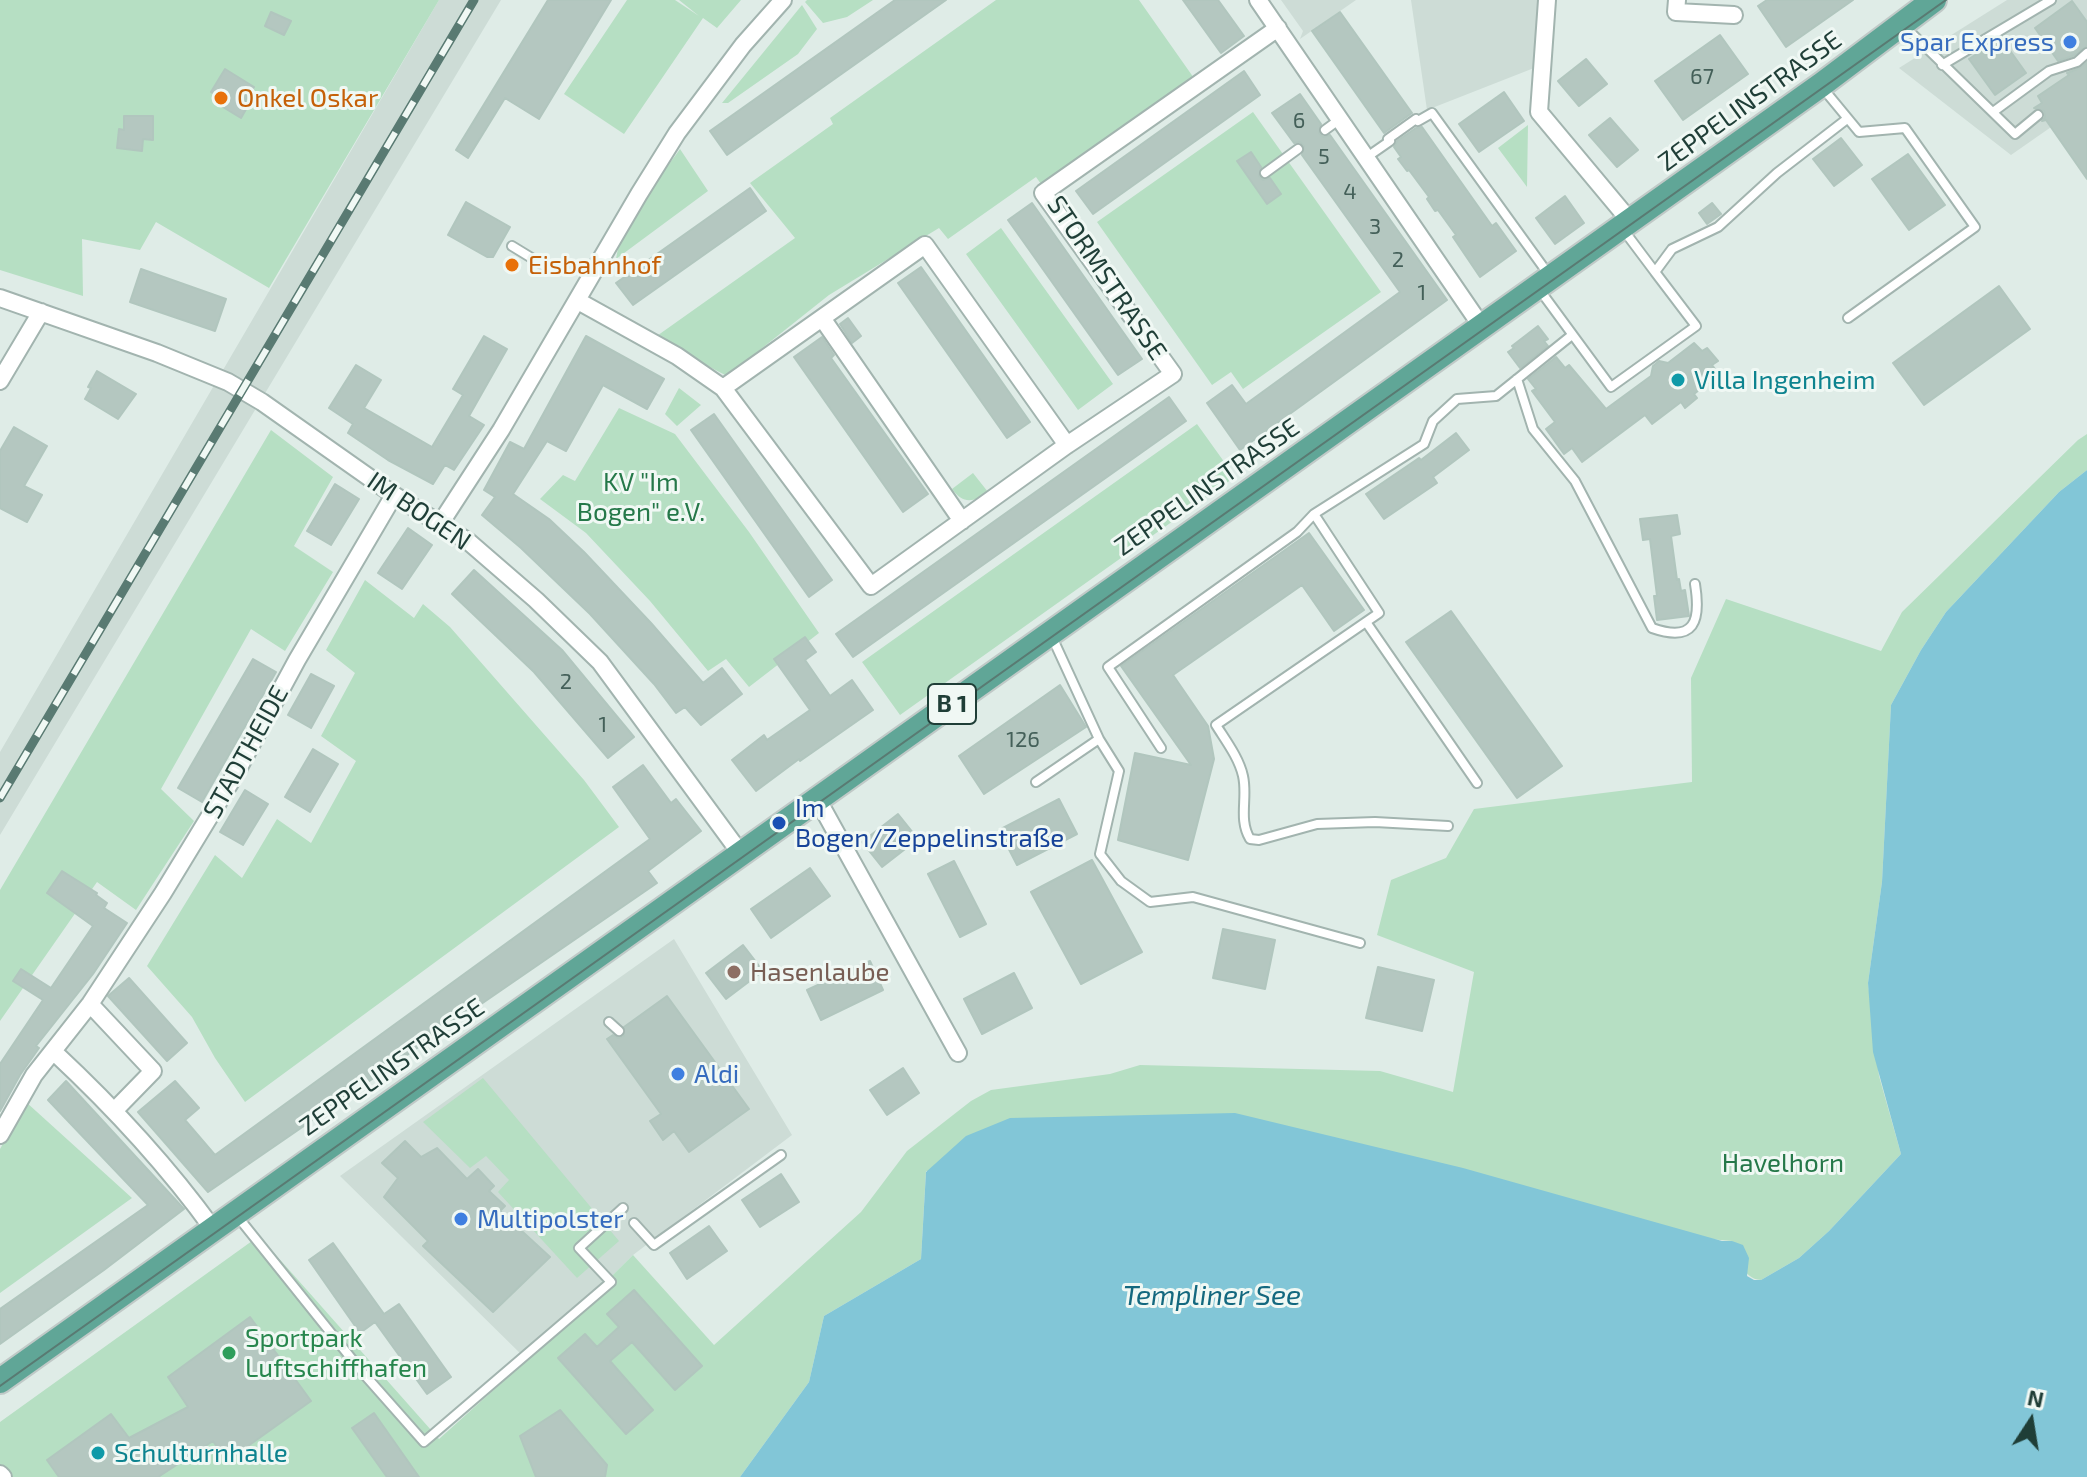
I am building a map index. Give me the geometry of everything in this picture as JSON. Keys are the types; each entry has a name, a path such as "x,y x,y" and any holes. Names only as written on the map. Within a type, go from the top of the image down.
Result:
{"main road":[{"name":"ZEPPELINSTRASSE","path":"0,1381 1821,85 1934,0"},
{"name":"ZEPPELINSTRASSE","path":"1903,26 1949,0"}],"street":[{"path":"440,524 501,430 677,133 743,45 783,0"},
{"path":"1258,0 1482,327"},
{"path":"1547,0 1539,112 1626,224"},
{"path":"1677,0 1676,12 1734,15"},
{"name":"STORMSTRASSE","path":"578,301 677,356 723,388 871,586 1067,445 1173,374 1043,193 1278,28"},
{"path":"723,388 925,245 1067,445"},
{"name":"IM BOGEN","path":"0,298 157,353 228,382 270,407 394,495 469,542 536,600 600,662 741,854"},
{"path":"0,381 41,312"},
{"path":"822,318 962,521"},
{"name":"STADTHEIDE","path":"0,1135 34,1075 90,1004 163,893 236,773 297,660 394,495"},
{"path":"818,800 958,1053"},
{"path":"90,1004 153,1071 115,1110"},
{"path":"54,1052 115,1110 166,1167 213,1229"}],"lane":[{"path":"1942,65 2051,0"},
{"path":"1903,26 2015,134 2038,115"},
{"path":"1993,112 2049,71 2077,62 2087,53"},
{"path":"1821,85 1859,132 1905,128 1975,227 1848,318"},
{"path":"1367,157 1417,120 1432,113 1544,282 1572,335 1611,387 1696,326 1655,272 1626,224"},
{"path":"1325,130 1340,119"},
{"path":"1655,272 1672,249 1718,227 1777,173 1847,119"},
{"path":"1265,173 1298,149"},
{"path":"512,246 548,268"},
{"path":"1161,748 1108,667 1297,532 1314,514 1424,444 1433,421 1457,399 1496,396 1572,335"},
{"path":"1517,379 1533,429 1575,481 1652,628 1669,634 1685,631 1695,621 1699,608 1695,584"},
{"path":"1314,514 1379,613 1216,725 1231,747 1243,775 1245,830 1250,839 1259,840 1317,824 1375,822 1448,826"},
{"path":"1366,622 1477,783"},
{"path":"1050,633 1099,739 1119,771 1100,854 1121,881 1150,902 1193,897 1360,943"},
{"path":"1036,782 1099,739"},
{"path":"609,1022 619,1031"},
{"path":"634,1223 654,1245 781,1155"},
{"path":"235,1214 363,1373 424,1442 611,1282 579,1248 623,1208"}],"shaded area":[{"path":"439,0 501,0 0,835 0,752"},
{"path":"1281,0 1356,0 1300,39 1303,31"},
{"path":"1411,0 1539,0 1534,68 1427,110"},
{"path":"2007,0 2087,0 2087,102 2011,155 1899,68"},
{"path":"674,939 792,1135 633,1255 527,1360 340,1176"}],"green space":[{"path":"0,0 439,0 269,288 156,222 140,250 82,239 83,296 0,270"},
{"path":"627,0 675,0 699,16 679,0 741,0 717,28 703,18 624,134 564,94"},
{"path":"873,0 847,17 823,23 805,2"},
{"path":"996,0 1139,0 1196,81 1117,134 1113,133 1041,184 1036,177 948,239 939,228 829,295 727,376 654,338 795,238 750,183 833,124 830,118"},
{"path":"802,5 817,29 798,54 728,103 722,103"},
{"path":"1253,112 1381,292 1243,389 1231,372 1212,385 1097,222"},
{"path":"1528,125 1527,187 1498,148"},
{"path":"680,149 708,191 616,259 633,216"},
{"path":"1001,228 1113,384 1078,410 966,254"},
{"path":"679,388 701,405 677,426 665,414"},
{"name":"KV \"Im Bogen\" e.V.","path":"619,408 675,434 749,532 819,633 749,687 726,659 708,671 650,601 586,533 540,499 563,475 575,481"},
{"path":"1197,424 1235,477 900,715 862,662"},
{"path":"271,430 333,477 294,546 333,572 285,651 251,629 161,789 194,821 136,910 97,882 0,1021 0,890"},
{"name":"Havelhorn","path":"2087,434 2087,470 2059,492 1946,612 1891,705 1882,882 1868,983 1879,1076 1901,1154 1829,1231 1799,1258 1761,1280 1745,1271 1732,1241 926,1171 921,1259 824,1316 809,1382 740,1477 0,1477 0,1422 259,1236 439,1439 527,1360 633,1255 714,1345 861,1212 907,1151 971,1101 991,1090 1110,1074 1140,1065 1380,1071 1453,1092 1474,972 1377,935 1391,880 1446,858 1474,809 1692,782 1691,678 1726,599 1881,651 1902,612"},
{"path":"973,473 988,492 973,500 964,499 952,489"},
{"path":"365,580 414,618 423,604 450,627 584,780 619,827 245,1102 192,1017 147,966 215,855 242,878 277,819 311,843 356,761 321,736 355,673 326,650"},
{"path":"483,1078 619,1241 577,1278 498,1192 509,1180 486,1156 470,1168 423,1122"},
{"path":"26,1102 132,1198 0,1293 0,1149"}],"water":[{"name":"Templiner See","path":"2087,470 2087,1477 740,1477 809,1382 824,1316 921,1259 926,1172 966,1136 1010,1118 1235,1113 1463,1168 1722,1241 1732,1241 1743,1245 1749,1258 1747,1276 1754,1280 1761,1280 1799,1258 1829,1231 1901,1154 1873,1052 1868,983 1882,882 1891,705 1946,612 2059,492"}],"building":[{"path":"548,0 611,0 539,119 505,98 468,158 456,150"},
{"path":"895,0 946,0 727,155 710,131"},
{"path":"1183,0 1218,0 1244,36 1221,53"},
{"path":"1767,0 1853,0 1786,47 1758,6"},
{"path":"2072,1 2087,22 2087,46 2073,56 2058,61 2035,28"},
{"path":"271,12 291,21 284,35 265,26"},
{"path":"1340,12 1412,113 1384,133 1312,31"},
{"path":"1720,35 1748,74 1683,120 1655,81"},
{"path":"2001,38 2026,73 1995,95 1969,59"},
{"path":"1586,59 1607,84 1579,106 1558,81"},
{"path":"2087,62 2087,179 2046,120 2042,121 2044,111 2034,108 2042,103 2038,96"},
{"path":"225,69 254,87 245,101 249,104 241,118 213,101 217,96 211,92"},
{"path":"1244,71 1260,95 1093,214 1076,191"},
{"path":"1504,92 1524,121 1479,152 1459,124"},
{"path":"1300,94 1321,124 1319,133 1323,137 1330,135 1447,300 1240,450 1207,403 1232,385 1246,404 1400,292 1302,155 1304,146 1300,142 1294,143 1272,113"},
{"path":"124,116 153,116 153,140 143,139 142,151 117,148 119,129 124,130"},
{"path":"1610,118 1638,150 1617,167 1589,135"},
{"path":"1422,127 1492,226 1496,223 1516,251 1480,277 1453,237 1456,235 1398,159 1401,157 1394,147 1397,141"},
{"path":"1841,138 1862,165 1834,186 1813,159"},
{"path":"1251,152 1261,167 1259,176 1263,180 1270,178 1281,194 1267,204 1237,161"},
{"path":"1908,154 1945,205 1909,230 1872,179"},
{"path":"750,188 766,211 633,305 616,283"},
{"path":"1565,196 1584,223 1555,244 1536,218"},
{"path":"466,202 510,227 493,257 487,257 448,235"},
{"path":"1032,203 1142,359 1118,375 1008,220"},
{"path":"1712,203 1721,214 1707,224 1699,213"},
{"path":"921,267 1030,422 1007,438 898,283"},
{"path":"141,269 226,299 215,331 130,302"},
{"path":"1999,286 2030,329 1924,405 1893,363"},
{"path":"848,318 861,336 852,343 840,324"},
{"path":"1538,326 1548,339 1544,341 1548,346 1520,368 1508,352"},
{"path":"484,336 507,349 469,416 484,425 454,470 445,465 433,484 388,460 348,433 353,424 329,408 356,365 381,380 364,408 432,447 463,395 453,389"},
{"path":"586,336 664,379 647,409 603,385 566,451 547,441 513,494 549,519 584,552 703,683 722,668 742,694 701,725 685,707 676,713 654,684 590,614 482,515 495,497 484,490 510,442 524,449"},
{"path":"822,337 834,355 831,358 928,494 903,512 794,357"},
{"path":"1694,343 1702,351 1707,348 1718,361 1712,365 1719,374 1694,394 1697,398 1685,408 1681,402 1652,424 1645,415 1582,462 1572,448 1564,454 1546,429 1555,422 1532,391 1536,389 1528,379 1556,357 1565,368 1569,365 1606,409 1651,376 1653,366 1659,361 1668,363"},
{"path":"97,371 136,394 118,419 85,399"},
{"path":"1169,397 1186,421 853,657 836,634"},
{"path":"714,414 832,580 809,597 691,430"},
{"path":"14,427 47,446 24,486 42,495 27,522 0,508 0,451"},
{"path":"1456,433 1469,450 1433,477 1437,483 1384,519 1366,494 1419,458 1421,460"},
{"path":"335,484 359,499 331,545 307,531"},
{"path":"1677,515 1680,534 1671,536 1677,580 1681,591 1685,590 1689,616 1657,620 1650,539 1643,540 1640,519"},
{"path":"408,528 432,545 402,589 378,573"},
{"path":"1309,533 1364,610 1334,631 1302,585 1173,675 1208,726 1214,759 1188,860 1118,840 1135,753 1191,765 1121,666"},
{"path":"474,570 562,650 634,737 608,758 534,672 452,594"},
{"path":"1451,611 1562,766 1517,798 1406,642"},
{"path":"805,637 816,652 805,660 830,696 852,680 873,710 756,791 732,760 764,735 767,740 810,710 774,659"},
{"path":"253,659 276,672 202,802 178,788"},
{"path":"311,674 334,686 311,728 288,715"},
{"path":"1060,685 1086,727 984,794 959,756"},
{"path":"313,749 338,764 310,812 285,797"},
{"path":"643,765 671,803 676,799 701,831 648,871 657,883 208,1192 138,1112 175,1081 199,1108 185,1120 215,1155 650,839 613,787"},
{"path":"245,790 268,804 243,845 220,832"},
{"path":"1059,799 1077,834 1017,865 999,830"},
{"path":"898,814 918,839 882,867 862,842"},
{"path":"1092,860 1142,952 1081,984 1031,892"},
{"path":"954,861 986,924 960,937 928,874"},
{"path":"810,868 830,896 771,938 751,909"},
{"path":"62,871 97,893 107,903 104,908 127,923 93,974 36,1046 39,1048 0,1111 0,1064 43,1000 13,981 21,969 51,988 93,926 47,893"},
{"path":"1223,929 1275,940 1265,989 1213,978"},
{"name":"Hasenlaube","path":"743,945 763,971 726,999 706,973"},
{"path":"870,961 883,990 821,1020 807,990"},
{"path":"1378,967 1434,980 1422,1031 1366,1018"},
{"path":"1014,973 1032,1008 982,1034 964,999"},
{"path":"129,978 187,1043 167,1061 108,996"},
{"name":"Aldi","path":"667,996 749,1109 689,1152 674,1131 663,1140 650,1121 661,1114 607,1039 613,1035 618,1038 624,1036 624,1027"},
{"path":"903,1068 919,1093 887,1115 870,1090"},
{"path":"66,1081 184,1209 0,1344 0,1309 148,1205 48,1100"},
{"path":"405,1141 421,1157 437,1148 467,1179 478,1169 494,1186 489,1191 505,1206 500,1211 550,1257 493,1312 423,1246 428,1241 384,1197 398,1178 382,1163"},
{"path":"781,1174 799,1202 760,1227 742,1200"},
{"path":"709,1226 727,1251 687,1279 670,1253"},
{"path":"333,1243 384,1314 399,1304 451,1377 427,1394 375,1322 360,1333 309,1260"},
{"path":"634,1290 702,1366 675,1390 632,1342 610,1361 653,1410 626,1434 558,1358 585,1334 597,1347 619,1327 607,1314"},
{"path":"250,1317 311,1401 227,1461 213,1441 158,1477 59,1477 47,1460 111,1414 129,1438 188,1407 168,1377"},
{"path":"560,1410 607,1465 605,1477 536,1477 520,1436"},
{"path":"374,1413 419,1477 387,1477 352,1428"}],"tram line":[{"path":"0,1386 1946,0"}],"railway":[{"path":"0,798 474,0"}],"place":[{"name":"Spar Express","path":"2070,42"},
{"name":"Onkel Oskar","path":"221,98"},
{"name":"Eisbahnhof","path":"512,265"},
{"name":"Villa Ingenheim","path":"1678,380"},
{"name":"Im Bogen/Zeppelinstraße","path":"779,823"},
{"name":"Hasenlaube","path":"734,972"},
{"name":"Aldi","path":"678,1074"},
{"name":"Multipolster","path":"461,1219"},
{"name":"Sportpark Luftschiffhafen","path":"229,1353"},
{"name":"Schulturnhalle","path":"98,1453"}]}
